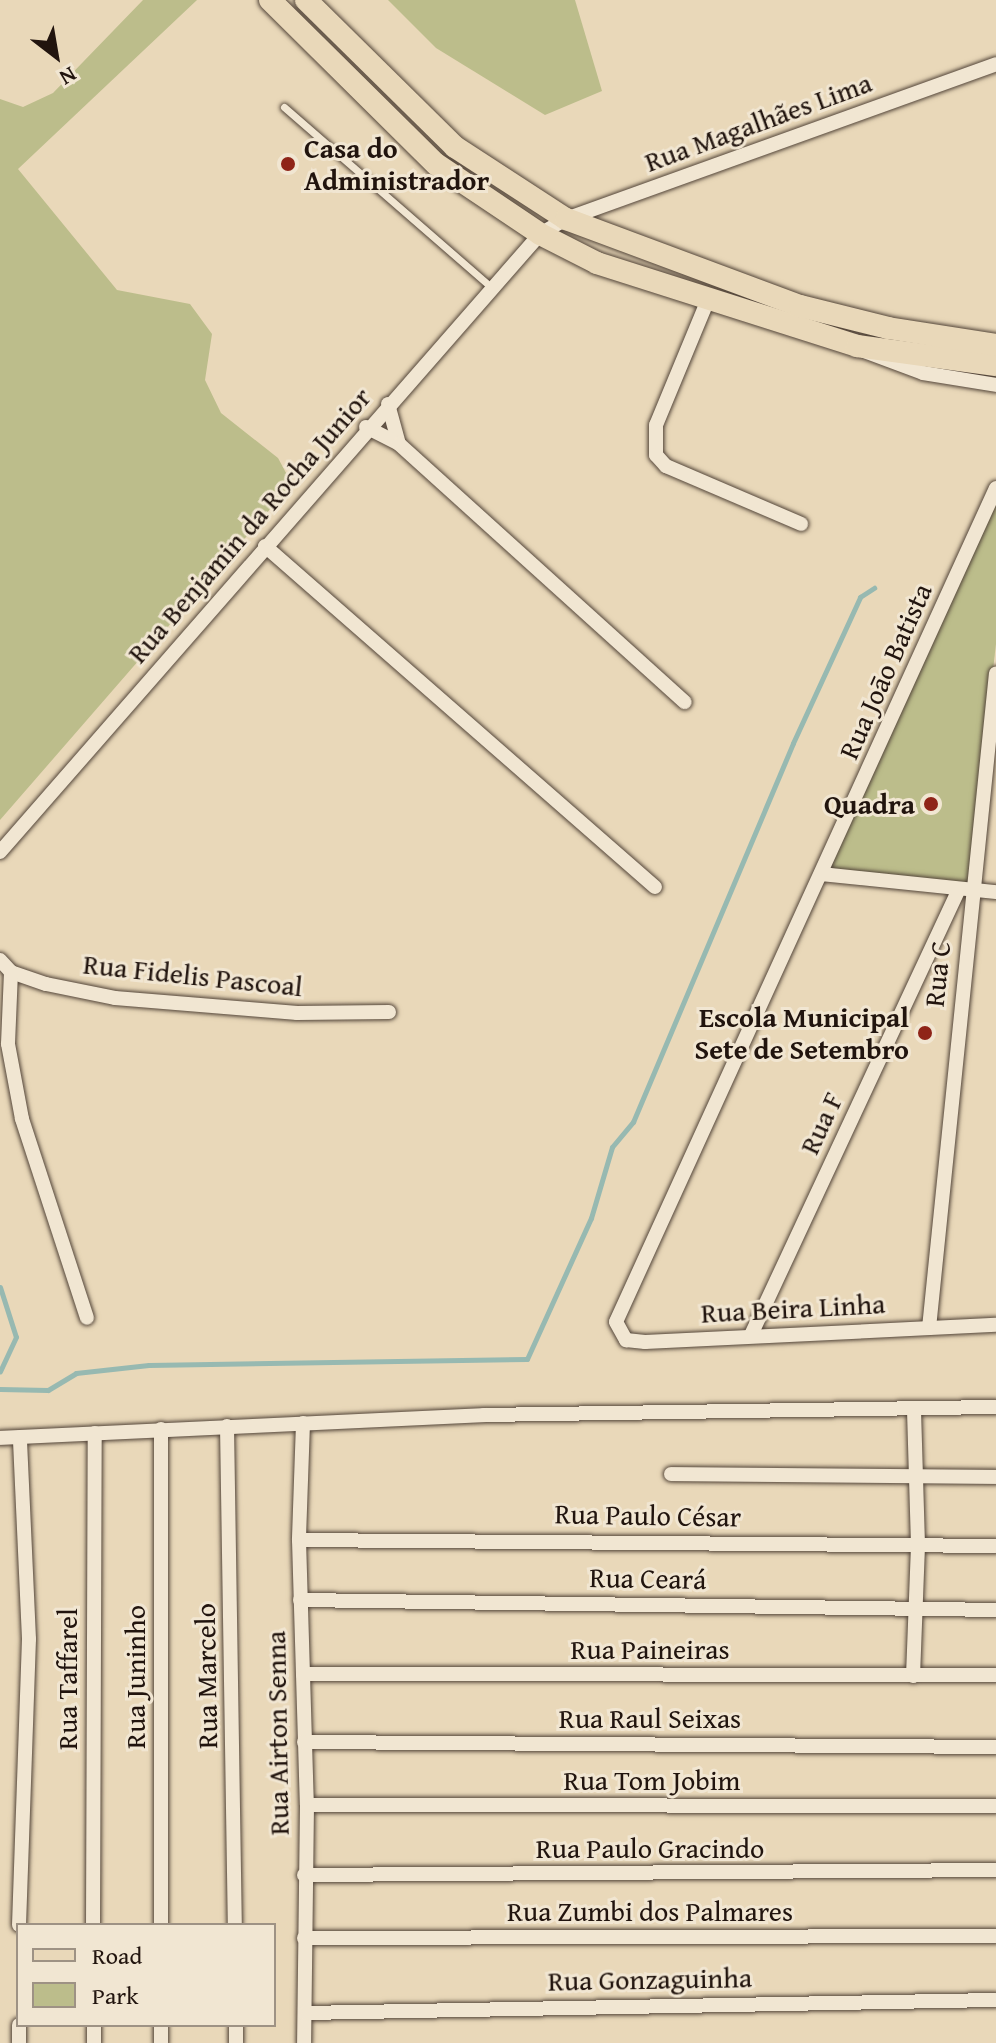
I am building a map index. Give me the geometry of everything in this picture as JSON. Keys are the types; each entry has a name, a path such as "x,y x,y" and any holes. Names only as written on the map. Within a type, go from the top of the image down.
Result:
{"main road":[{"path":"270,0 436,164 540,234 597,263 707,302 857,346 996,365"},
{"path":"306,0 455,147 566,219 800,306 888,328 996,345"}],"street":[{"name":"Rua Magalhães Lima","path":"540,234 566,219 996,64"},
{"name":"Rua Benjamin da Rocha Junior","path":"0,852 366,427 540,234"},
{"path":"707,302 656,425 656,455 666,466 801,524"},
{"path":"857,346 890,365 996,385"},
{"path":"388,404 399,444"},
{"path":"366,427 399,444 685,702"},
{"name":"Rua Joāo Batista","path":"619,1311 996,488"},
{"path":"265,546 655,887"},
{"name":"Rua C","path":"929,1328 966,890 996,673"},
{"path":"821,874 996,892"},
{"name":"Rua F","path":"751,1335 966,890"},
{"path":"0,960 11,972 8,1044 22,1119 87,1318"},
{"name":"Rua Fidelis Pascoal","path":"11,972 115,998 297,1013 389,1012"},
{"name":"Rua Beira Linha","path":"619,1311 617,1330 626,1340 996,1325"},
{"path":"0,1438 303,1423 996,1407"},
{"path":"913,1676 918,1545 914,1408"},
{"name":"Rua Airton Senna","path":"303,1423 299,1540 307,1805 304,2043"},
{"name":"Rua Marcelo","path":"227,1426 235,1923"},
{"name":"Rua Juninho","path":"161,1429 161,1923"},
{"name":"Rua Taffarel","path":"93,1923 95,1433"},
{"path":"19,1923 29,1639 20,1437"},
{"name":"Rua Paulo César","path":"671,1474 916,1479 996,1477"},
{"name":"Rua Paulo César","path":"299,1540 996,1546"},
{"name":"Rua Ceará","path":"300,1600 996,1610"},
{"name":"Rua Paineiras","path":"303,1674 996,1675"},
{"name":"Rua Raul Seixas","path":"304,1742 996,1747"},
{"name":"Rua Tom Jobim","path":"307,1805 996,1806"},
{"name":"Rua Paulo Gracindo","path":"304,1875 996,1870"},
{"name":"Rua Zumbi dos Palmares","path":"304,1938 996,1936"},
{"name":"Rua Gonzaguinha","path":"305,2013 996,2000"}],"lane":[{"path":"284,107 492,288"}],"green space":[{"path":"143,0 197,0 18,169 117,290 190,304 212,334 205,380 221,413 278,458 292,484 0,820 0,99 23,107 53,93"},
{"path":"388,0 575,0 602,91 545,115 436,48"},
{"path":"996,496 996,644 968,885 823,872"}],"waterway":[{"path":"0,1389 48,1390 76,1373 149,1365 527,1359 591,1218 612,1147 633,1122 793,743 860,597 874,588"},
{"path":"0,1287 16,1337 0,1372"}],"place":[{"name":"Casa do Administrador","path":"288,164"},
{"name":"Quadra","path":"931,804"},
{"name":"Escola Municipal Sete de Setembro","path":"925,1033"}]}
